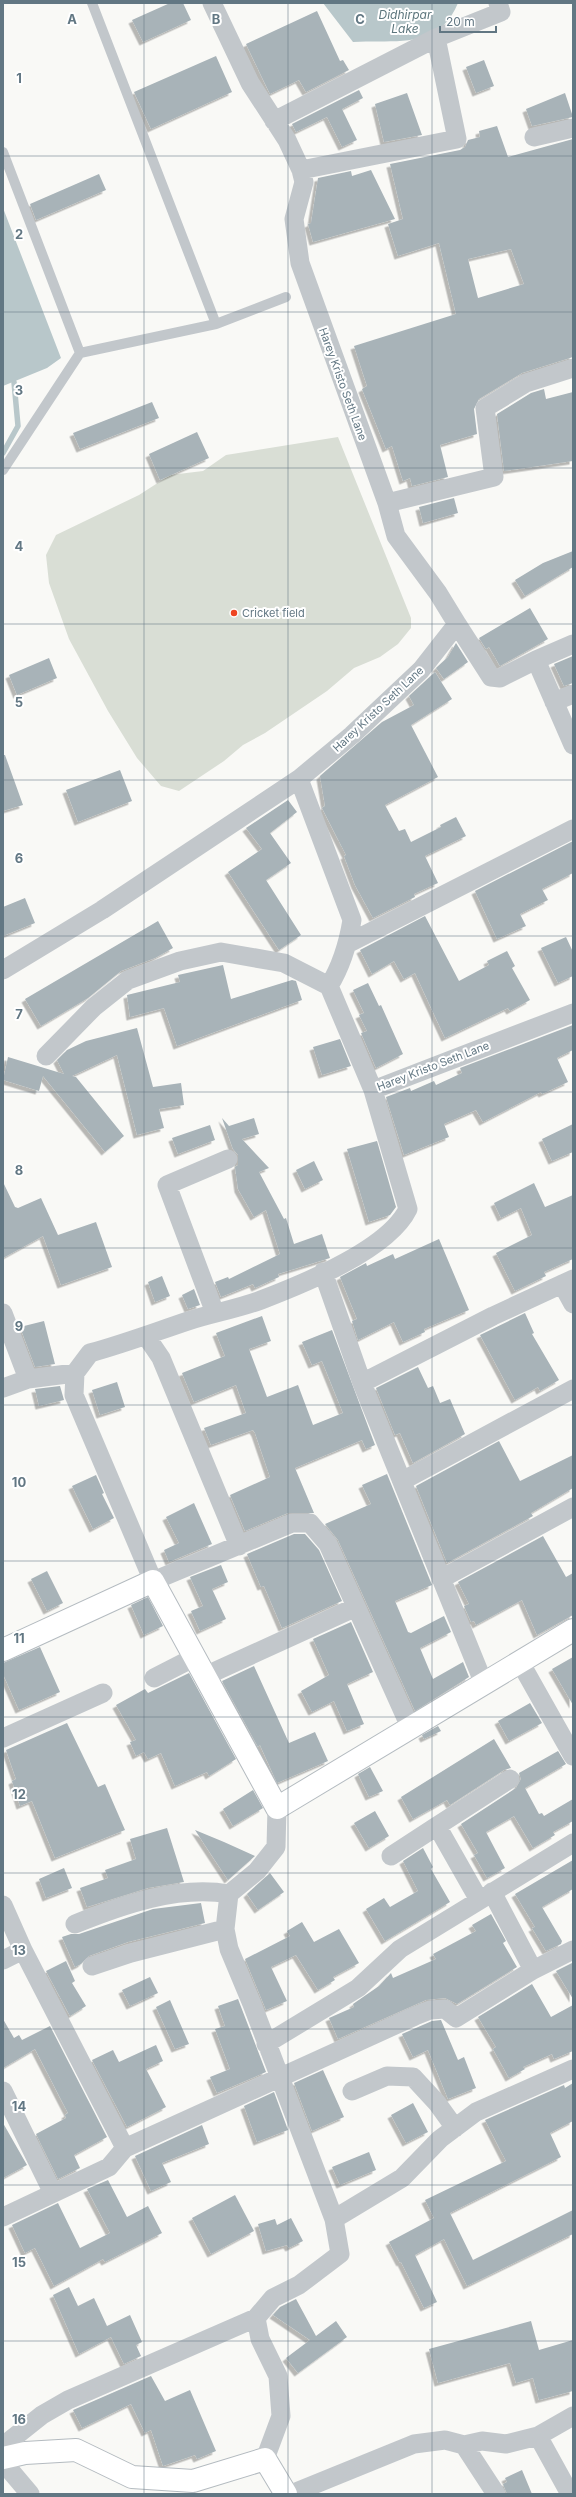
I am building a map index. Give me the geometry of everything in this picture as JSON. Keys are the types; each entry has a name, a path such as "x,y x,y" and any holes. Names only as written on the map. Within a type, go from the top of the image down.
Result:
{"street":[{"name":"Harey Kristo Seth Lane","path":"3,970 102,910 299,779 352,735 421,670 456,624 438,593 396,536 386,503 300,264 294,219 304,182 301,170 274,121 250,83 212,3"},
{"path":"274,121 436,38 501,12 498,3"},
{"path":"301,170 457,139 436,38"},
{"path":"534,137 573,128"},
{"path":"386,503 494,477 485,408 526,383 573,368"},
{"path":"456,624 491,677 500,678 573,644"},
{"path":"536,660 573,745"},
{"path":"554,702 573,694"},
{"path":"46,1056 94,1007 128,980 180,961 221,952 284,963 329,986 340,970 348,943 352,920 299,779"},
{"path":"348,943 573,828"},
{"name":"Harey Kristo Seth Lane","path":"329,986 373,1090 573,1013"},
{"path":"3,2446 42,2415 68,2400 256,2318 273,2298 299,2285 340,2254 334,2218 266,2044 252,2004 229,1949 225,1929 229,1894 257,1871 276,1847 277,1808 153,1581 74,1395 75,1373 90,1353 260,1300 323,1272 370,1248 388,1235 404,1217 408,1209 373,1090"},
{"path":"215,1313 168,1185 228,1159"},
{"path":"323,1272 362,1383 484,1684"},
{"path":"362,1383 493,1316 568,1281 573,1304"},
{"path":"3,1313 28,1379"},
{"path":"146,1336 161,1358 239,1546"},
{"path":"3,1388 28,1379 75,1373"},
{"path":"402,1481 573,1389"},
{"path":"441,1579 573,1507"},
{"path":"3,1650 153,1581 292,1523 310,1523 328,1544 411,1729"},
{"path":"154,1678 200,1667 356,1607"},
{"path":"277,1808 411,1729 573,1630"},
{"path":"520,1662 573,1756"},
{"path":"3,1738 103,1693"},
{"path":"391,1856 510,1779"},
{"path":"437,1826 486,1896 533,1970"},
{"path":"266,2044 358,1988 400,1948 573,1843"},
{"path":"75,1924 117,1907 167,1896 207,1890 229,1894"},
{"path":"3,1906 23,1950 125,2148"},
{"path":"92,1966 131,1952 225,1929"},
{"path":"3,1960 23,1950"},
{"path":"3,2216 109,2167 125,2148 279,2076 430,2010 444,2009 456,2018 533,1970 573,1950"},
{"path":"334,2218 402,2178 440,2139 476,2112 573,2070"},
{"path":"352,2091 387,2076 414,2077 437,2103 454,2128"},
{"path":"3,2091 53,2193"},
{"path":"256,2318 260,2339 278,2376 280,2416 265,2459"},
{"path":"291,2494 414,2444 445,2440 464,2446 482,2441 506,2444 538,2436 573,2416"},
{"path":"538,2436 570,2494"},
{"path":"464,2446 496,2494"},
{"path":"3,2458 25,2453 76,2450 132,2477 193,2481 265,2459"},
{"path":"265,2459 286,2494"},
{"path":"3,2462 30,2494"}],"lane":[{"path":"92,3 216,324"},
{"path":"3,152 80,353"},
{"path":"3,470 80,353 216,324 286,297"}],"shaded area":[{"name":"Cricket field","path":"338,437 411,618 411,628 398,644 380,657 354,668 327,691 265,733 243,745 224,761 179,791 161,786 137,758 108,711 69,639 49,583 46,555 56,535 139,495 170,475 203,471 226,455"}],"water":[{"name":"Didhirpar Lake","path":"323,3 458,3 450,18 439,29 427,36 400,41 353,42"},
{"path":"3,208 61,358 47,368 3,386"}],"building":[{"path":"170,3 183,3 191,20 143,42 132,20"},
{"path":"317,11 340,61 343,60 349,70 306,92 299,80 270,94 246,44"},
{"path":"216,56 232,92 151,129 134,92"},
{"path":"484,60 494,86 476,93 466,67"},
{"path":"359,90 363,98 342,109 357,140 342,147 327,117 296,132 292,124"},
{"path":"407,93 422,135 384,142 375,104"},
{"path":"565,93 573,117 532,126 526,109"},
{"path":"497,126 508,157 573,139 573,357 522,373 479,399 474,409 477,434 440,445 448,477 412,486 410,478 403,481 392,446 386,449 362,389 367,386 354,346 456,314 439,243 398,256 388,224 403,219 390,164 460,150 465,147 468,140 480,137 479,131","holes":["511,249 524,284 478,298 468,259"]},
{"path":"371,170 395,219 313,242 308,224 311,223 318,178 351,171 352,176"},
{"path":"99,174 106,190 36,220 30,204"},
{"path":"544,389 546,399 573,392 573,461 504,471 497,414 531,393"},
{"path":"152,402 159,418 80,449 73,433"},
{"path":"197,432 209,458 160,480 149,454"},
{"path":"454,498 458,513 423,523 419,507"},
{"path":"573,551 573,567 525,596 515,580 543,563"},
{"path":"530,608 548,639 500,666 489,647 486,649 479,638"},
{"path":"456,643 468,662 444,679 436,668 448,657"},
{"path":"573,656 573,683 564,686 554,664"},
{"path":"49,658 57,678 17,695 9,675"},
{"path":"435,672 452,699 411,725 438,777 385,805 399,831 405,829 411,842 441,827 440,825 456,817 466,836 425,856 438,883 414,894 415,897 373,918 355,885 344,856 346,855 322,808 325,806 320,776 382,722 414,705 409,696"},
{"path":"3,755 5,755 23,805 3,811"},
{"path":"120,770 132,801 78,822 66,790"},
{"path":"288,800 297,812 270,833 291,863 266,880 301,935 279,950 228,872 262,849 246,828"},
{"path":"573,841 573,873 542,889 548,900 520,914 526,926 497,939 475,891"},
{"path":"25,898 35,923 3,936 3,907"},
{"path":"425,916 459,981 489,965 487,961 507,951 515,966 512,968 530,1000 510,1011 508,1008 445,1038 415,973 404,979 394,961 372,974 360,950"},
{"path":"158,921 173,948 155,958 121,971 88,998 41,1026 25,999"},
{"path":"566,937 573,952 573,976 558,983 541,948"},
{"path":"223,965 231,999 292,980 296,981 302,1000 177,1046 164,1008 130,1017 127,995 180,982 178,975"},
{"path":"368,983 379,1006 381,1005 403,1054 376,1068 361,1033 367,1031 359,1015 364,1013 353,990"},
{"path":"573,1025 573,1050 557,1058 568,1082 542,1094 541,1092 483,1122 476,1110 444,1124 449,1137 404,1155 386,1097 410,1088 411,1091 434,1081 436,1085 462,1073 460,1068"},
{"path":"137,1028 153,1087 181,1083 184,1105 159,1109 164,1128 137,1135 117,1055 72,1076 76,1077 124,1136 105,1152 43,1076 39,1091 3,1080 8,1057 64,1074 57,1060 67,1050 86,1041"},
{"path":"340,1039 351,1066 322,1075 313,1047"},
{"path":"222,1118 229,1126 254,1118 259,1134 242,1139 269,1168 259,1172 284,1219 286,1218 294,1244 322,1234 330,1258 278,1274 279,1277 255,1288 253,1284 221,1297 215,1282 228,1277 229,1279 280,1254 266,1210 254,1217 238,1189 235,1167 238,1165 238,1155 233,1149"},
{"path":"573,1124 573,1152 552,1161 542,1139"},
{"path":"210,1125 215,1140 178,1154 172,1138"},
{"path":"377,1141 396,1207 390,1215 369,1222 347,1149"},
{"path":"314,1161 323,1180 305,1189 296,1170"},
{"path":"3,1182 15,1207 18,1208 41,1198 58,1235 96,1222 112,1267 61,1285 43,1236 3,1258"},
{"path":"534,1183 545,1207 573,1195 573,1259 544,1272 546,1276 515,1291 496,1253 532,1235 521,1208 501,1218 494,1203"},
{"path":"439,1239 469,1310 424,1329 425,1332 403,1342 394,1322 358,1340 352,1321 357,1319 340,1277 366,1263 367,1266 393,1254 395,1259"},
{"path":"162,1276 170,1296 155,1302 148,1282"},
{"path":"194,1289 200,1305 188,1309 182,1295"},
{"path":"525,1313 534,1333 532,1334 559,1380 540,1391 538,1387 515,1400 480,1335"},
{"path":"262,1316 271,1341 249,1349 267,1397 298,1385 313,1425 343,1413 322,1361 312,1365 302,1342 332,1330 375,1445 366,1449 362,1440 295,1468 314,1513 288,1513 245,1531 230,1495 270,1477 255,1433 253,1430 211,1445 204,1428 246,1413 236,1385 194,1402 182,1373 225,1356 216,1333"},
{"path":"44,1321 55,1364 35,1367 20,1327"},
{"path":"418,1367 428,1388 433,1386 440,1403 450,1399 465,1434 413,1463 400,1433 395,1435 376,1388"},
{"path":"117,1382 125,1407 100,1415 92,1390"},
{"path":"60,1386 64,1400 39,1406 35,1389"},
{"path":"499,1441 520,1481 573,1455 573,1488 531,1513 533,1516 447,1563 416,1486"},
{"path":"387,1474 432,1585 395,1601 408,1632 411,1633 444,1616 451,1632 420,1648 433,1679 463,1662 469,1677 415,1711 338,1540 325,1524 371,1504 362,1485"},
{"path":"96,1475 104,1493 102,1494 114,1518 93,1529 72,1486"},
{"path":"194,1503 212,1544 169,1562 164,1550 179,1543 166,1517"},
{"path":"294,1534 305,1534 319,1550 342,1601 282,1628 264,1586 261,1587 247,1554"},
{"path":"543,1536 566,1577 573,1573 573,1615 537,1635 522,1600 476,1625 474,1621 471,1622 464,1606 469,1604 458,1582"},
{"path":"221,1565 228,1582 212,1589 226,1619 200,1631 191,1611 203,1606 190,1577"},
{"path":"47,1571 63,1603 47,1611 31,1579"},
{"path":"148,1597 163,1626 144,1635 131,1605"},
{"path":"351,1622 373,1672 347,1684 364,1724 347,1731 334,1701 312,1712 301,1691 329,1675 313,1639"},
{"path":"40,1647 60,1692 19,1710 3,1674 3,1663"},
{"path":"573,1657 573,1705 552,1669"},
{"path":"254,1666 289,1743 315,1732 328,1761 277,1783 260,1745 258,1747 222,1681"},
{"path":"189,1673 236,1759 209,1776 207,1772 175,1786 161,1753 148,1759 144,1752 136,1756 130,1742 136,1740 116,1705 145,1689 148,1693"},
{"path":"530,1703 542,1723 509,1741 498,1721"},
{"path":"67,1723 98,1787 105,1784 125,1830 55,1858 32,1801 20,1806 12,1781 16,1779 6,1750"},
{"path":"438,1726 441,1731 424,1739 422,1735"},
{"path":"494,1739 511,1768 504,1770 450,1805 447,1800 413,1819 401,1797"},
{"path":"558,1751 566,1764 525,1788 539,1814 542,1813 544,1816 573,1799 573,1821 553,1832 555,1835 533,1848 514,1816 486,1832 505,1868 487,1878 474,1855 478,1853 461,1824 516,1788 521,1779 519,1773"},
{"path":"370,1767 383,1791 369,1797 358,1774"},
{"path":"253,1790 263,1808 233,1826 223,1809"},
{"path":"375,1811 389,1836 369,1848 354,1823"},
{"path":"167,1828 184,1882 148,1888 87,1907 80,1888 108,1878 105,1870 136,1859 130,1839"},
{"path":"195,1830 224,1842 255,1856 228,1880"},
{"path":"423,1848 433,1867 431,1869 450,1902 385,1941 366,1909 384,1898 390,1907 418,1891 403,1861"},
{"path":"573,1860 573,1889 542,1907 562,1941 561,1944 546,1951 532,1928 535,1927 515,1894"},
{"path":"64,1868 72,1888 46,1898 39,1879"},
{"path":"270,1873 284,1892 258,1910 247,1894"},
{"path":"201,1903 205,1923 128,1942 89,1956 81,1964 75,1967 62,1937 71,1934 79,1934 153,1909"},
{"path":"491,1914 506,1941 503,1943 517,1967 457,2004 445,1998 426,2000 338,2039 329,2018 354,2007 353,2004 379,1986 391,1973 393,1978 436,1959 433,1954 476,1931 472,1925"},
{"path":"302,1922 314,1942 339,1929 359,1963 333,1977 335,1980 318,1990 296,1955 271,1967 287,2001 266,2010 245,1959 290,1936 287,1931"},
{"path":"66,1961 75,1981 72,1983 86,2006 70,2016 46,1971"},
{"path":"572,1963 573,1965 573,1999 556,1971"},
{"path":"150,1977 158,1993 130,2006 122,1990"},
{"path":"532,1984 551,2017 573,2005 573,2051 554,2059 552,2054 523,2067 525,2069 509,2078 493,2049 496,2047 478,2017"},
{"path":"238,1999 266,2072 217,2093 210,2077 230,2069 215,2029 225,2026 218,2006"},
{"path":"170,2000 189,2044 175,2049 156,2007"},
{"path":"3,2019 14,2038 19,2035 22,2040 50,2026 107,2137 74,2155 80,2168 58,2179 36,2134 66,2118 65,2115 68,2113 35,2049 3,2068"},
{"path":"441,2020 458,2060 464,2057 476,2088 448,2099 428,2050 413,2057 402,2034 432,2021"},
{"path":"156,2045 163,2061 146,2069 166,2107 127,2127 92,2060 113,2050 119,2062"},
{"path":"323,2070 344,2117 312,2131 294,2083"},
{"path":"573,2083 573,2121 550,2133 561,2157 450,2213 473,2260 573,2210 573,2234 467,2286 444,2239 415,2255 437,2302 424,2308 401,2262 400,2263 389,2242 434,2218 425,2200 506,2161 485,2120 564,2085 565,2088"},
{"path":"274,2092 288,2130 257,2142 244,2106"},
{"path":"413,2103 428,2132 406,2143 391,2115"},
{"path":"3,2123 27,2165 3,2178"},
{"path":"202,2125 209,2144 162,2163 171,2182 151,2191 135,2156"},
{"path":"369,2152 376,2170 340,2185 332,2167"},
{"path":"108,2180 127,2217 148,2206 162,2233 105,2262 103,2259 54,2286 35,2248 25,2253 12,2225 58,2203 80,2248 110,2233 87,2189"},
{"path":"235,2195 254,2231 211,2254 192,2218"},
{"path":"291,2218 303,2241 289,2248 287,2245 266,2251 258,2224 275,2219 277,2225"},
{"path":"69,2287 78,2306 94,2298 107,2326 130,2315 142,2342 136,2345 141,2356 124,2364 111,2337 79,2354 53,2295"},
{"path":"296,2299 316,2336 336,2321 347,2337 298,2373 286,2358 310,2340 273,2315 280,2307"},
{"path":"531,2321 539,2350 573,2340 573,2391 539,2400 533,2378 516,2383 510,2363 438,2383 429,2349"},
{"path":"151,2376 165,2401 190,2390 216,2451 197,2459 195,2455 163,2466 151,2430 145,2433 131,2404 82,2428 73,2410"},
{"path":"522,2470 532,2494 507,2494 503,2484 507,2482 505,2478"}],"waterway":[{"path":"3,453 18,426 14,382"}],"place":[{"name":"Cricket field","path":"234,613"}]}
